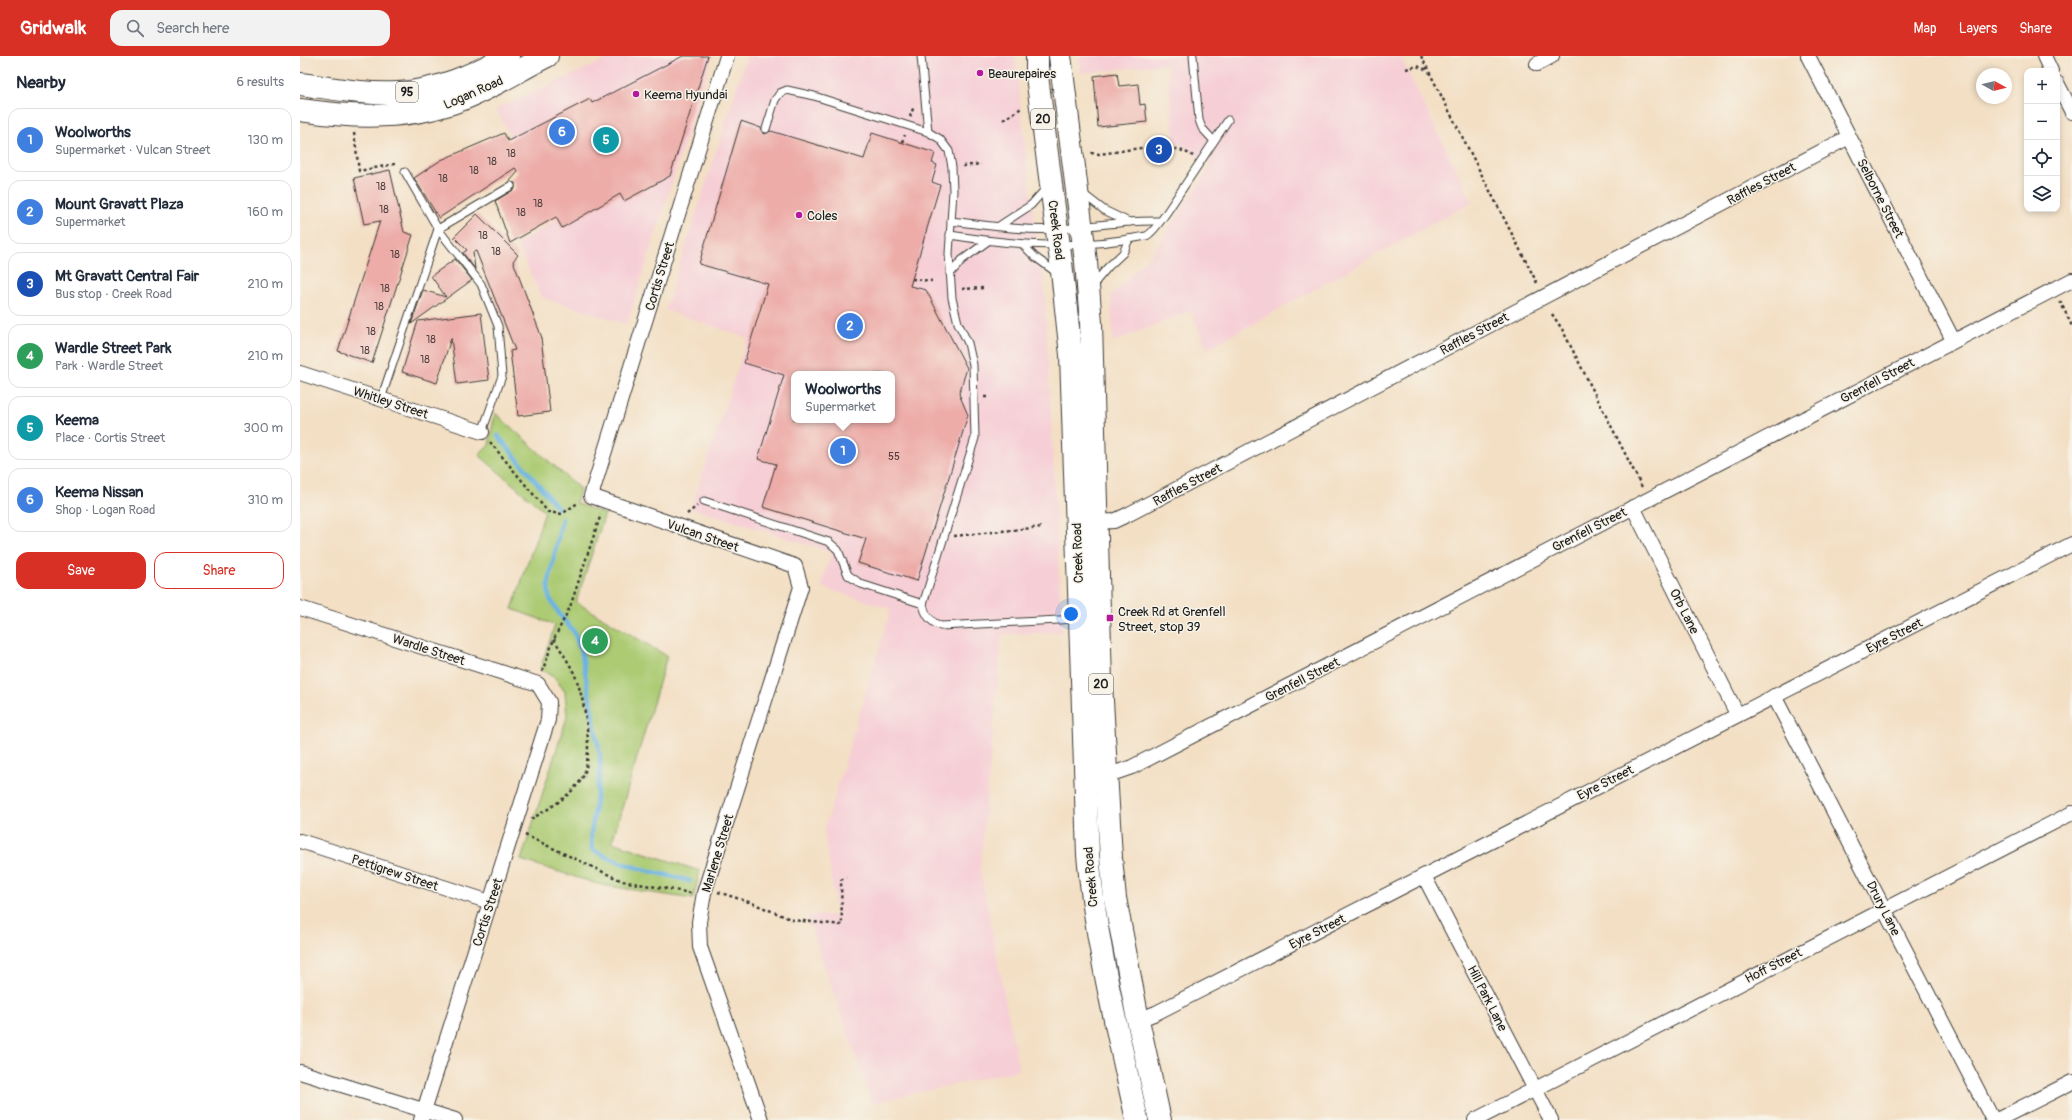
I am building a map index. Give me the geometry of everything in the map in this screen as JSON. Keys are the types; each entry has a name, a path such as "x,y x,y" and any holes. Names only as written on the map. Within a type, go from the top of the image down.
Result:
{"main road":[{"name":"Logan Road","path":"300,84 374,93 399,93 426,89 456,80 508,56"},
{"name":"Logan Road","path":"300,110 352,117 413,113 437,108 481,91 547,56"},
{"name":"Creek Road","path":"1037,56 1037,76 1063,276 1071,355 1088,856 1094,914 1137,1120"},
{"name":"Creek Road","path":"1060,56 1083,236 1088,290 1092,364 1096,522 1106,776 1115,898 1138,1020 1160,1120"}],"street":[{"name":"Cortis Street","path":"590,496 727,56"},
{"path":"1537,64 1552,56"},
{"name":"Selborne Street","path":"1808,56 1953,340"},
{"path":"2044,56 2050,68"},
{"path":"2060,88 2072,112"},
{"name":"Raffles Street","path":"1096,522 1114,521 1129,514 1850,137"},
{"name":"Grenfell Street","path":"1106,776 1132,767 2053,288 2072,280"},
{"name":"Whitley Street","path":"300,373 482,432"},
{"name":"Vulcan Street","path":"590,496 795,566 801,587"},
{"name":"Orb Lane","path":"1633,507 1737,714"},
{"name":"Eyre Street","path":"1138,1020 1424,876 1737,714 2072,544"},
{"name":"Marlene Street","path":"761,1120 700,947 699,922 704,893 801,587"},
{"name":"Wardle Street","path":"300,608 538,684"},
{"name":"Cortis Street","path":"422,1115 548,720 549,702 538,684"},
{"name":"Drury Lane","path":"1774,696 1993,1120"},
{"name":"Hoff Street","path":"1475,1120 1884,908 2072,813"},
{"name":"Pettigrew Street","path":"300,841 490,902"},
{"name":"Hill Park Lane","path":"1424,876 1551,1120"},
{"path":"300,1072 422,1115 454,1120"},
{"path":"1997,1120 2072,1082"}],"lane":[{"path":"921,56 928,132"},
{"path":"1193,56 1199,120 1202,128 1213,140"},
{"path":"766,129 775,100 780,93 787,90 814,96 928,132 940,138 949,151 952,167 950,274 954,311 968,343 973,365 975,438 923,604 924,611 933,623 941,626 1079,619"},
{"path":"950,235 1024,245 1058,238 1083,236 1129,239 1150,234 1158,221 1169,209 1213,140 1228,120"},
{"path":"405,172 438,229 481,284 498,326 502,376 482,432"},
{"path":"999,226 1031,205 1051,182"},
{"path":"381,399 438,229 511,186"},
{"path":"1077,189 1104,210 1129,222"},
{"path":"951,221 999,226 1058,238 1083,236 1129,222 1158,221"},
{"path":"1088,290 1108,267 1123,253 1129,239"},
{"path":"950,274 962,260 988,241"},
{"path":"1024,245 1035,257 1063,276"},
{"path":"704,501 829,542 838,550 848,576 860,584 923,604"}],"path":[{"path":"1421,56 1537,283"},
{"path":"1406,69 1417,66 1428,70"},
{"path":"352,117 359,171 395,164 405,172"},
{"path":"1090,152 1099,154 1168,146 1181,149 1200,160"},
{"path":"952,167 981,164"},
{"path":"912,279 932,281"},
{"path":"960,289 984,288"},
{"path":"2053,288 2072,326"},
{"path":"1552,314 1566,336 1649,499"},
{"path":"482,432 548,512 562,514 576,503 590,496"},
{"path":"538,684 554,638 570,607 605,501"},
{"path":"944,536 1042,528"},
{"path":"514,830 553,806 582,779 587,765 588,742 576,678 554,638"},
{"path":"514,830 599,872 622,881 666,890 704,893 722,892 793,920 842,925 841,880 846,877"}],"shaded area":[{"path":"614,56 712,56 627,324 541,297 517,244 555,221 496,109"},
{"path":"747,56 1015,56 1029,181 1044,286 1062,632 1002,634 980,869 1019,1070 872,1103 807,916 837,915 824,831 891,609 821,587 831,552 691,508 748,338 665,310"},
{"path":"1079,56 1400,56 1472,202 1207,349 1191,311 1113,342 1111,296 1153,252 1211,165 1175,141 1167,64 1081,73"}],"green space":[{"path":"495,413 580,489 576,503 605,514 576,602 667,656 612,842 700,871 693,899 601,885 521,860 567,717 565,692 555,678 540,669 555,625 512,609 545,512 479,455 489,445"}],"building":[{"path":"683,56 708,56 670,176 624,201 620,194 562,228 556,217 510,243 495,201 515,189 515,183 509,182 518,172 515,168 439,218 414,178 441,160 504,133 508,141 590,99 592,103"},
{"path":"1117,73 1119,86 1138,84 1140,105 1145,104 1147,122 1098,127 1094,76"},
{"path":"741,121 761,128 762,132 765,134 771,131 864,159 872,133 935,153 932,163 937,165 932,182 940,185 910,286 926,290 967,368 959,394 968,415 917,581 858,563 866,539 763,507 776,464 758,459 784,375 744,363 768,284 699,264"},
{"path":"390,170 404,232 413,235 372,363 338,351 380,221 364,224 354,178"},
{"path":"477,214 518,255 513,261 542,338 550,412 518,416 510,351 515,350 476,251 473,252 475,269 463,253 467,250 454,237"},
{"path":"455,259 472,280 411,324 423,290 446,297 431,276"},
{"path":"481,313 489,380 457,384 451,338 437,383 402,372 418,321"}],"waterway":[{"path":"498,436 558,508"},
{"path":"562,519 548,586 549,597 560,615 574,632 582,656 600,755 600,772 591,835 592,849 627,865 690,881"}],"place":[{"name":"Beaurepaires","path":"980,73"},
{"name":"Keema Hyundai","path":"636,94"},
{"name":"Keema Nissan","path":"562,132"},
{"name":"Keema","path":"606,140"},
{"name":"Mt Gravatt Central Fair","path":"1159,150"},
{"name":"Coles","path":"799,215"},
{"name":"Mount Gravatt Plaza","path":"850,326"},
{"name":"Woolworths","path":"843,451"},
{"name":"Creek Rd at Grenfell Street, stop 39","path":"1110,618"},
{"name":"Wardle Street Park","path":"595,641"}]}
